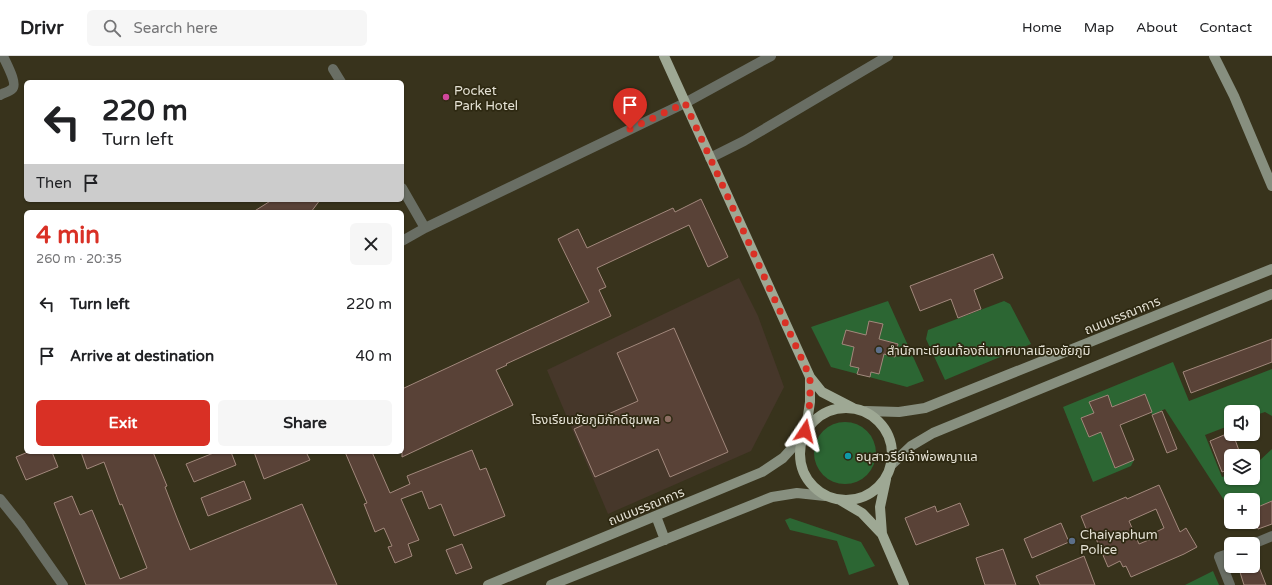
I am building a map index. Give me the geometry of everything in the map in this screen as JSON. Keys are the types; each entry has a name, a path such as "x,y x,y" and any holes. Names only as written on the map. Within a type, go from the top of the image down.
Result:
{"main road":[{"path":"664,56 810,377 822,392 853,408"},
{"path":"1214,56 1234,96 1272,186"},
{"name":"ถนนบรรณาการ","path":"866,411 899,412 925,408 1272,269"},
{"path":"891,465 911,446 933,433 1272,294"},
{"path":"810,377 810,402 800,445 799,460 804,475 813,487 826,496"},
{"path":"804,433 815,419 827,411 840,407 866,411 877,419 885,428 891,439 893,451 891,465 886,478 880,507 882,534 904,585"},
{"name":"ถนนบรรณาการ","path":"488,585 501,583 762,472 783,458 804,433"},
{"path":"839,500 853,500 866,496 878,488 886,478"},
{"path":"550,585 772,497 797,493 826,496 839,500 862,514 882,534"},
{"path":"656,516 665,540"}],"street":[{"path":"0,95 12,90 14,86 13,79 3,56"},
{"path":"404,240 425,228 685,103 771,56"},
{"path":"710,158 744,141 888,56"},
{"path":"333,70 340,80"},
{"path":"404,191 425,228"},
{"path":"0,499 21,525 63,585"},
{"path":"1260,541 1272,536"},
{"path":"1224,555 1219,557 1224,570"},
{"path":"1225,573 1230,585"}],"shaded area":[{"name":"โรงเรียนชัยภูมิภักดีชุมพล","path":"739,278 758,316 784,387 751,451 608,514 547,370"}],"green space":[{"path":"888,301 924,381 907,387 831,367 811,327"},
{"path":"1004,301 1010,304 1031,344 945,380 926,339 928,330"},
{"path":"1173,362 1189,401 1272,369 1272,416 1265,412 1260,414 1260,405 1224,405 1224,428 1205,435 1222,477 1224,476 1224,485 1260,485 1260,460 1272,449 1272,501 1260,506 1260,493 1224,493 1224,500 1165,409 1152,415 1145,394 1112,407 1108,395 1090,402 1094,413 1081,418 1089,437 1101,432 1115,468 1134,460 1131,466 1093,482 1063,407"},
{"path":"845,422 857,424 867,431 874,441 876,453 874,465 867,475 857,482 845,484 833,482 823,475 816,465 814,453 816,441 823,431 833,424"},
{"path":"790,518 861,542 875,566 849,575 837,541 790,530 785,520"},
{"path":"1213,571 1219,585 1185,585"}],"building":[{"path":"701,199 728,257 708,267 689,225 597,268 606,287 599,290 611,316 496,370 513,405 402,457 402,454 404,454 404,388 589,302 558,239 578,229 587,248 673,208 675,212"},
{"path":"269,202 318,202 312,210 256,210"},
{"path":"993,254 1003,278 974,290 981,309 958,318 951,299 920,311 910,286"},
{"name":"สำนักทะเบียนท้องถิ่นเทศบาลเมืองชัยภูมิ","path":"869,321 883,324 879,339 898,344 895,357 884,354 879,374 871,372 870,377 857,374 859,368 850,366 854,347 842,344 846,330 866,335"},
{"path":"674,328 728,452 670,477 658,449 595,477 574,429 638,401 617,353"},
{"path":"1272,339 1272,362 1191,393 1183,372"},
{"path":"1145,394 1152,412 1120,425 1134,460 1115,468 1101,432 1089,437 1081,418 1094,413 1089,402 1108,395 1112,407"},
{"path":"1162,411 1177,449 1167,453 1152,415"},
{"path":"1224,435 1224,441 1236,441 1238,449 1224,449 1224,471 1222,472 1210,441"},
{"path":"472,450 480,470 486,468 505,516 454,536 441,504 429,509 422,491 401,499 419,540 408,544 412,556 395,563 388,547 392,546 384,528 375,532 364,504 367,503 346,454 373,454 390,493 410,484 407,476"},
{"path":"24,454 53,454 58,467 26,480 16,457"},
{"path":"82,454 154,454 190,550 302,504 337,585 86,585 54,503 72,496 80,515 92,510 120,579 147,568 122,504 120,505 104,462 87,469"},
{"path":"211,454 232,454 236,465 194,482 186,464"},
{"path":"255,454 307,454 310,460 264,479"},
{"path":"244,481 251,499 208,516 201,498"},
{"path":"1159,485 1180,532 1186,528 1197,547 1131,577 1126,566 1123,567 1120,561 1108,567 1094,534 1089,536 1081,516 1126,497 1127,499","holes":["1156,509 1164,528 1154,533 1156,537 1139,544 1129,521"]},
{"path":"1272,501 1272,524 1260,528 1260,506"},
{"path":"960,503 969,525 916,545 905,518 935,506 937,512"},
{"path":"1061,523 1069,542 1032,558 1024,539"},
{"path":"462,544 472,568 456,574 446,550"},
{"path":"1003,549 1016,585 985,585 976,558"},
{"path":"1084,556 1095,585 1040,585 1036,576"},
{"path":"1260,570 1266,585 1244,585 1240,573 1260,573"}],"place":[{"name":"Pocket Park Hotel","path":"446,97"},
{"name":"สำนักทะเบียนท้องถิ่นเทศบาลเมืองชัยภูมิ","path":"879,350"},
{"name":"โรงเรียนชัยภูมิภักดีชุมพล","path":"668,419"},
{"name":"อนุสาวรีย์เจ้าพ่อพญาแล","path":"848,456"},
{"name":"Chaiyaphum Police","path":"1072,541"}],"route":[{"path":"630,129 685,103 810,377 810,402 805,431"}]}
